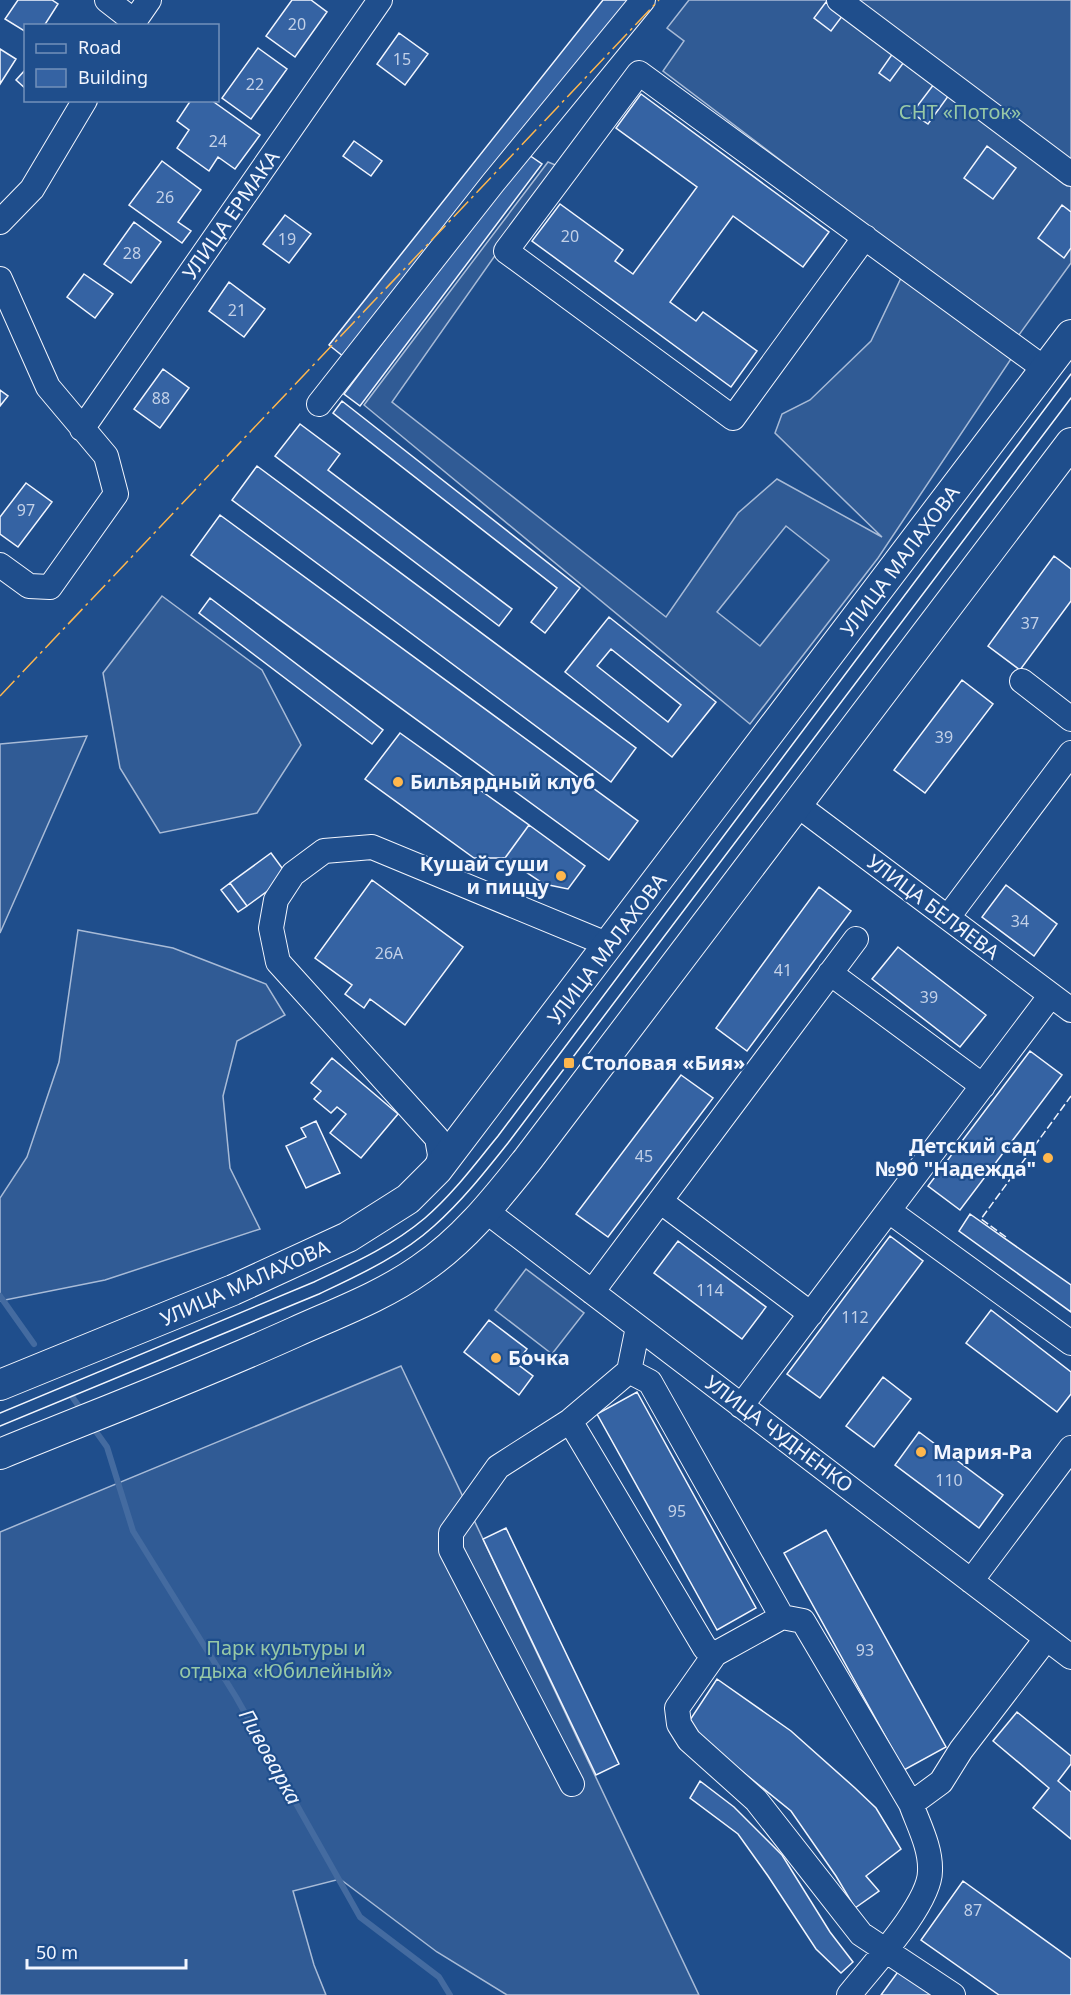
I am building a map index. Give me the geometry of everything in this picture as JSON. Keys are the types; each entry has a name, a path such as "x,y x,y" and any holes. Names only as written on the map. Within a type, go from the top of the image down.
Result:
{"main road":[{"name":"УЛИЦА МАЛАХОВА","path":"0,1385 233,1290 348,1237 408,1199 437,1170 1061,355"},
{"path":"0,1454 259,1348 378,1294 420,1270 450,1246 486,1211 1071,443"}],"street":[{"path":"107,0 133,23 149,0"},
{"name":"УЛИЦА ЕРМАКА","path":"82,429 380,0"},
{"path":"319,404 493,183 643,0"},
{"path":"839,0 1071,174"},
{"path":"865,237 733,418 506,251 639,73 865,237 1061,355"},
{"path":"0,222 32,189 84,102"},
{"path":"0,279 48,387 106,456 116,494 50,586 29,586 0,565"},
{"path":"1022,681 1071,719"},
{"path":"948,917 1071,753"},
{"name":"УЛИЦА БЕЛЯЕВА","path":"796,804 1071,1010"},
{"path":"437,1170 440,1155 437,1138 278,963 271,928 276,900 293,874 324,851 372,846 609,945"},
{"path":"592,1292 856,939"},
{"path":"831,973 983,1086"},
{"path":"741,1406 1051,995"},
{"path":"660,1201 811,1314"},
{"name":"УЛИЦА ЧУДНЕНКО","path":"486,1211 1071,1657"},
{"path":"889,1211 1071,1342"},
{"path":"572,1784 451,1550 451,1533 498,1467 570,1421 629,1371 638,1327"},
{"path":"629,1371 650,1382 782,1617"},
{"path":"570,1421 705,1648 715,1654"},
{"path":"971,1581 1071,1448"},
{"path":"849,1995 885,1949 922,1901 931,1873 929,1852 911,1804 803,1621 782,1617 715,1654 677,1708 679,1724 689,1740 756,1800 861,1934 885,1949 953,1995"},
{"path":"911,1804 941,1782 961,1750 1046,1639"}],"shaded area":[{"name":"СНТ «Поток»","path":"689,0 1071,0 1071,263 1016,339 663,71 684,41 667,28"},
{"path":"548,162 558,166 392,402 666,617 738,513 777,479 882,537 775,433 782,414 810,400 871,341 902,276 1013,356 878,558 750,724 364,405","holes":["786,526 829,560 760,646 717,612"]},
{"path":"162,596 262,670 301,745 257,813 160,833 120,768 103,673"},
{"path":"87,736 0,933 0,744"},
{"path":"78,930 173,948 266,984 285,1015 237,1041 223,1096 230,1168 260,1229 105,1280 0,1301 0,1198 27,1157 59,1062"},
{"path":"526,1269 584,1313 552,1354 495,1310"},
{"name":"Парк культуры и отдыха «Юбилейный»","path":"401,1366 699,1995 507,1995 437,1952 340,1879 293,1891 314,1965 326,1995 0,1995 0,1532"}],"building":[{"path":"18,0 52,0 58,4 45,24 24,24 24,31 5,19"},
{"path":"292,0 311,0 327,12 295,57 266,36"},
{"path":"603,0 629,0 344,357 329,345"},
{"path":"826,2 843,15 831,31 814,18"},
{"path":"399,33 428,54 405,85 377,64"},
{"path":"258,48 287,69 251,119 222,98"},
{"path":"0,49 16,59 0,84"},
{"path":"893,53 904,62 890,81 879,73"},
{"path":"24,71 24,87 16,80"},
{"path":"934,84 949,95 928,124 912,113"},
{"path":"641,94 829,232 803,267 733,216 670,302 696,321 703,312 757,351 731,387 532,241 560,204 623,250 615,261 633,274 697,187 616,128"},
{"path":"190,102 214,102 260,135 235,169 218,157 209,171 177,148 189,130 177,121"},
{"path":"354,141 382,161 371,176 343,156"},
{"path":"987,146 1016,168 993,199 964,178"},
{"path":"526,153 542,164 360,406 344,394"},
{"path":"162,161 201,190 178,222 191,231 182,243 129,205"},
{"path":"1062,205 1071,212 1071,248 1064,258 1038,238"},
{"path":"285,215 311,234 289,263 263,244"},
{"path":"134,222 161,242 131,283 104,264"},
{"path":"84,274 113,294 95,318 67,297"},
{"path":"229,282 265,309 244,337 209,311"},
{"path":"163,369 189,388 160,428 134,409"},
{"path":"0,390 8,396 0,406"},
{"path":"342,401 580,588 545,633 531,622 557,588 333,413"},
{"path":"300,424 340,454 328,470 512,609 499,626 275,456"},
{"path":"257,466 636,748 611,782 232,500"},
{"path":"26,483 52,502 18,547 0,534 0,517"},
{"path":"220,515 638,821 609,860 191,555"},
{"path":"1054,556 1071,569 1071,601 1020,670 988,646"},
{"path":"210,598 383,730 372,744 199,613"},
{"path":"609,617 716,702 672,757 565,672","holes":["611,649 681,705 668,722 597,666"]},
{"path":"962,680 993,704 925,793 894,770"},
{"path":"400,733 529,825 505,858 474,858 365,779"},
{"path":"529,825 585,866 568,889 544,884 505,858"},
{"path":"271,853 288,876 247,906 230,883"},
{"path":"372,880 463,947 405,1025 370,999 364,1008 345,994 352,985 315,958"},
{"path":"230,883 247,906 238,912 221,890"},
{"path":"1006,885 1057,924 1034,956 982,917"},
{"path":"819,887 851,911 747,1051 716,1028"},
{"path":"898,947 986,1015 960,1047 872,979"},
{"path":"1030,1051 1062,1075 960,1210 928,1186"},
{"path":"332,1058 398,1114 361,1158 330,1133 346,1114 337,1107 331,1113 314,1099 321,1091 311,1083"},
{"path":"681,1075 713,1098 608,1237 576,1214"},
{"path":"316,1121 340,1173 306,1188 286,1146 306,1137 301,1128"},
{"path":"970,1214 1071,1285 1071,1312 959,1231"},
{"path":"890,1236 923,1261 820,1398 787,1374"},
{"path":"678,1241 766,1307 742,1339 654,1273"},
{"path":"991,1310 1071,1372 1071,1394 1057,1412 966,1343"},
{"name":"Бочка","path":"489,1320 527,1349 516,1363 533,1376 519,1395 464,1352"},
{"path":"883,1377 911,1399 874,1447 846,1426"},
{"path":"637,1392 756,1608 717,1630 597,1414"},
{"path":"919,1432 1003,1495 979,1528 895,1465"},
{"path":"506,1528 619,1764 596,1775 483,1539"},
{"path":"826,1530 946,1747 904,1770 784,1553"},
{"path":"717,1679 791,1731 855,1788 876,1808 901,1849 866,1876 879,1891 855,1908 791,1811 686,1726"},
{"path":"1017,1712 1071,1756 1071,1764 1058,1781 1071,1792 1071,1839 1033,1808 1049,1788 993,1741"},
{"path":"700,1781 734,1807 782,1855 830,1932 853,1962 841,1973 816,1949 738,1834 690,1798"},
{"path":"963,1881 1071,1959 1071,1995 999,1995 921,1940"},
{"path":"900,1969 935,1995 881,1995"}],"waterway":[{"name":"Пивоварка","path":"0,1296 34,1344"},
{"name":"Пивоварка","path":"73,1398 83,1412"},
{"name":"Пивоварка","path":"92,1426 107,1447 133,1531 236,1697 360,1917 439,1977 450,1995"}],"tram line":[{"path":"0,1413 314,1282 385,1246 435,1209 498,1136 1071,374"},
{"path":"0,1426 319,1294 394,1256 421,1237 444,1216 473,1186 508,1143 1071,398"}],"fence":[{"path":"1006,1237 981,1219 1071,1096"}],"power":[{"path":"0,696 659,0"}],"place":[{"name":"Бильярдный клуб","path":"398,782"},
{"name":"Кушай суши и пиццу","path":"561,876"},
{"name":"Столовая «Бия»","path":"569,1063"},
{"name":"Детский сад №90 \"Надежда\"","path":"1048,1158"},
{"name":"Бочка","path":"496,1358"},
{"name":"Мария-Ра","path":"921,1452"}]}
